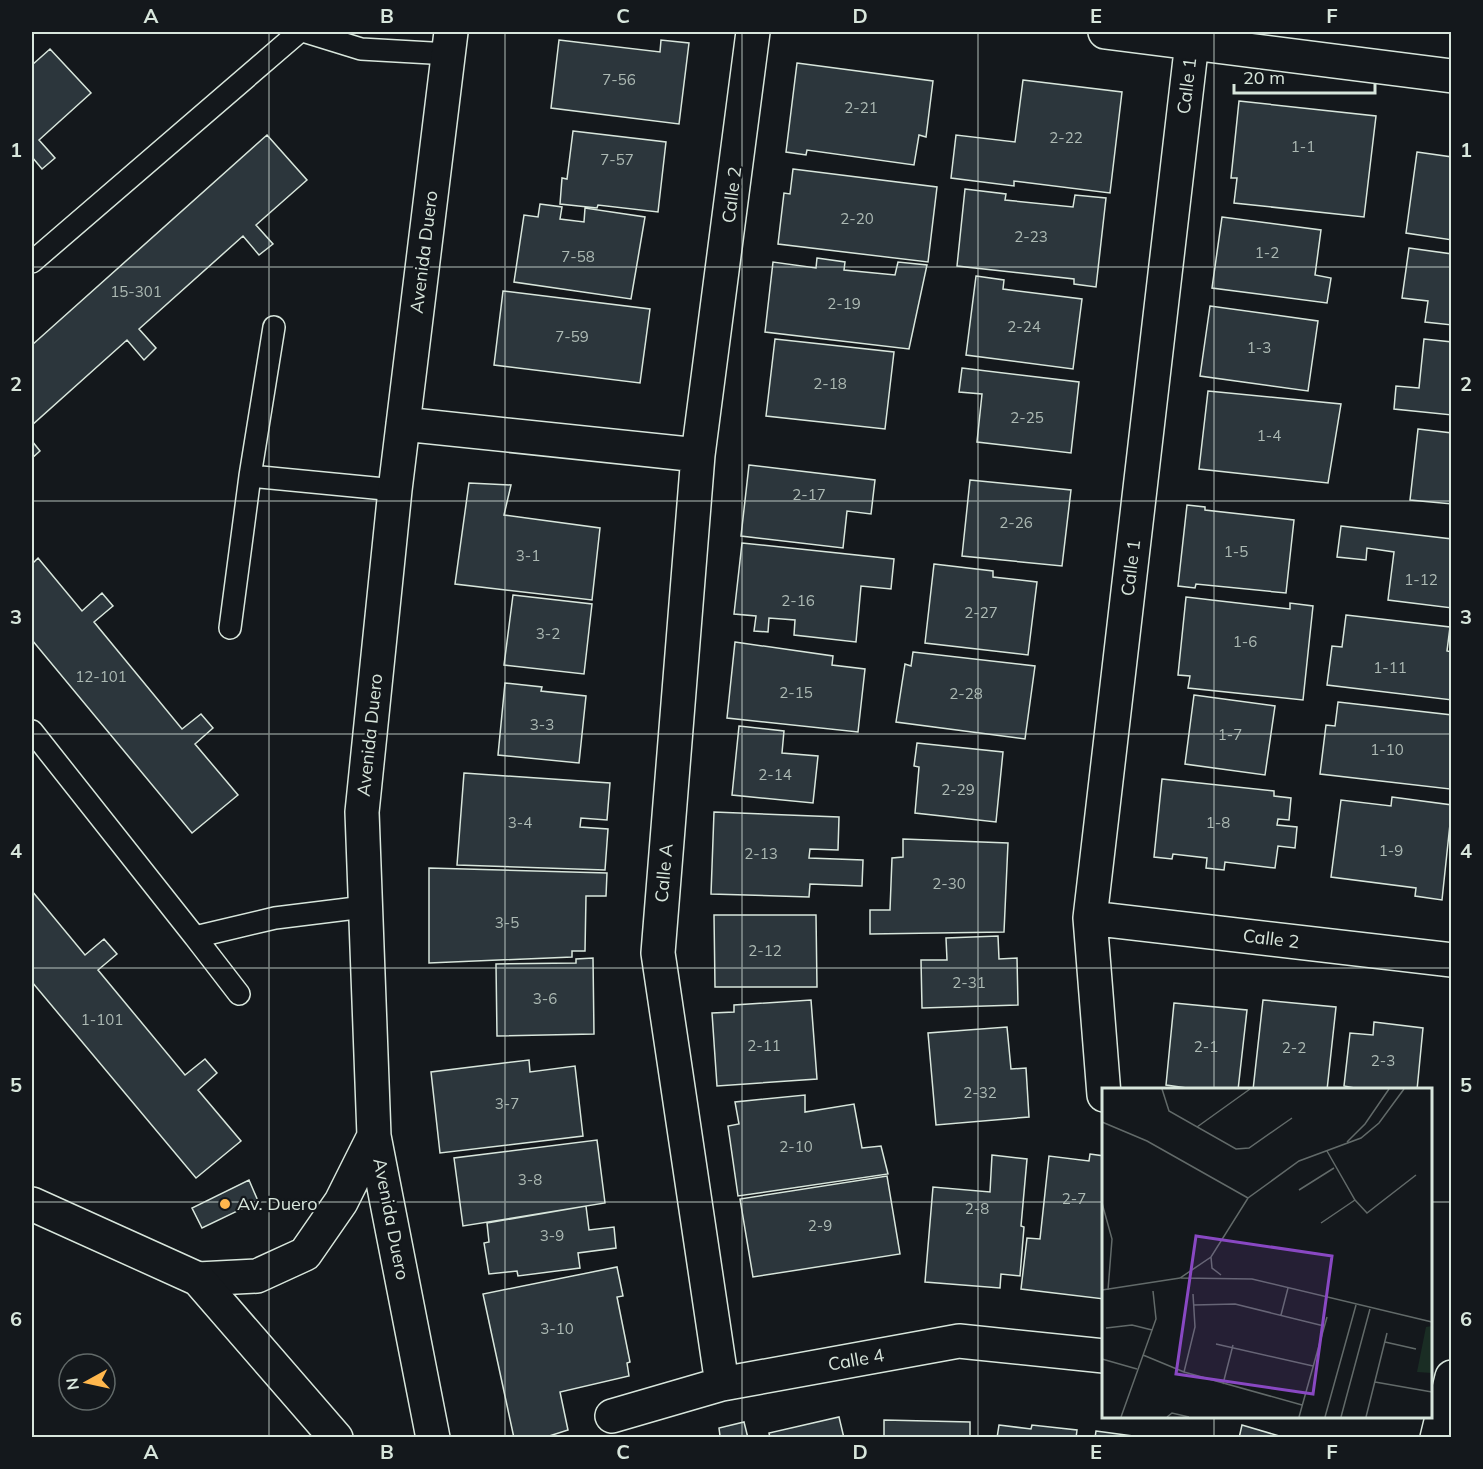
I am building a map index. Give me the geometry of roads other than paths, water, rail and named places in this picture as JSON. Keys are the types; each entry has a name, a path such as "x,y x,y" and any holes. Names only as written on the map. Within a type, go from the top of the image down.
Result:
{"street":[{"name":"Calle 2","path":"710,359 753,32"},
{"path":"1105,32 1452,76"},
{"name":"Calle 1","path":"1103,1088 1090,918 1192,42"},
{"name":"Avenida Duero","path":"433,1437 374,1136 363,907 362,812 395,490 450,43"},
{"name":"Calle A","path":"710,359 698,455 658,953 723,1384"},
{"path":"403,424 698,455"},
{"name":"Calle 2","path":"1090,918 1452,960"},
{"path":"198,1279 257,1276 305,1254 340,1202 374,1136"},
{"path":"32,1204 198,1279 336,1437"},
{"name":"Calle 4","path":"612,1416 723,1384 959,1341 1102,1356"},
{"path":"1437,1437 1444,1388"}],"lane":[{"path":"32,262 299,32"},
{"path":"306,32 361,49 450,43"},
{"path":"230,628 250,476 274,327"},
{"path":"250,476 395,490"},
{"path":"32,731 239,994"},
{"path":"195,937 275,918 363,907"}],"place":[{"name":"Av. Duero","path":"225,1204"}]}
